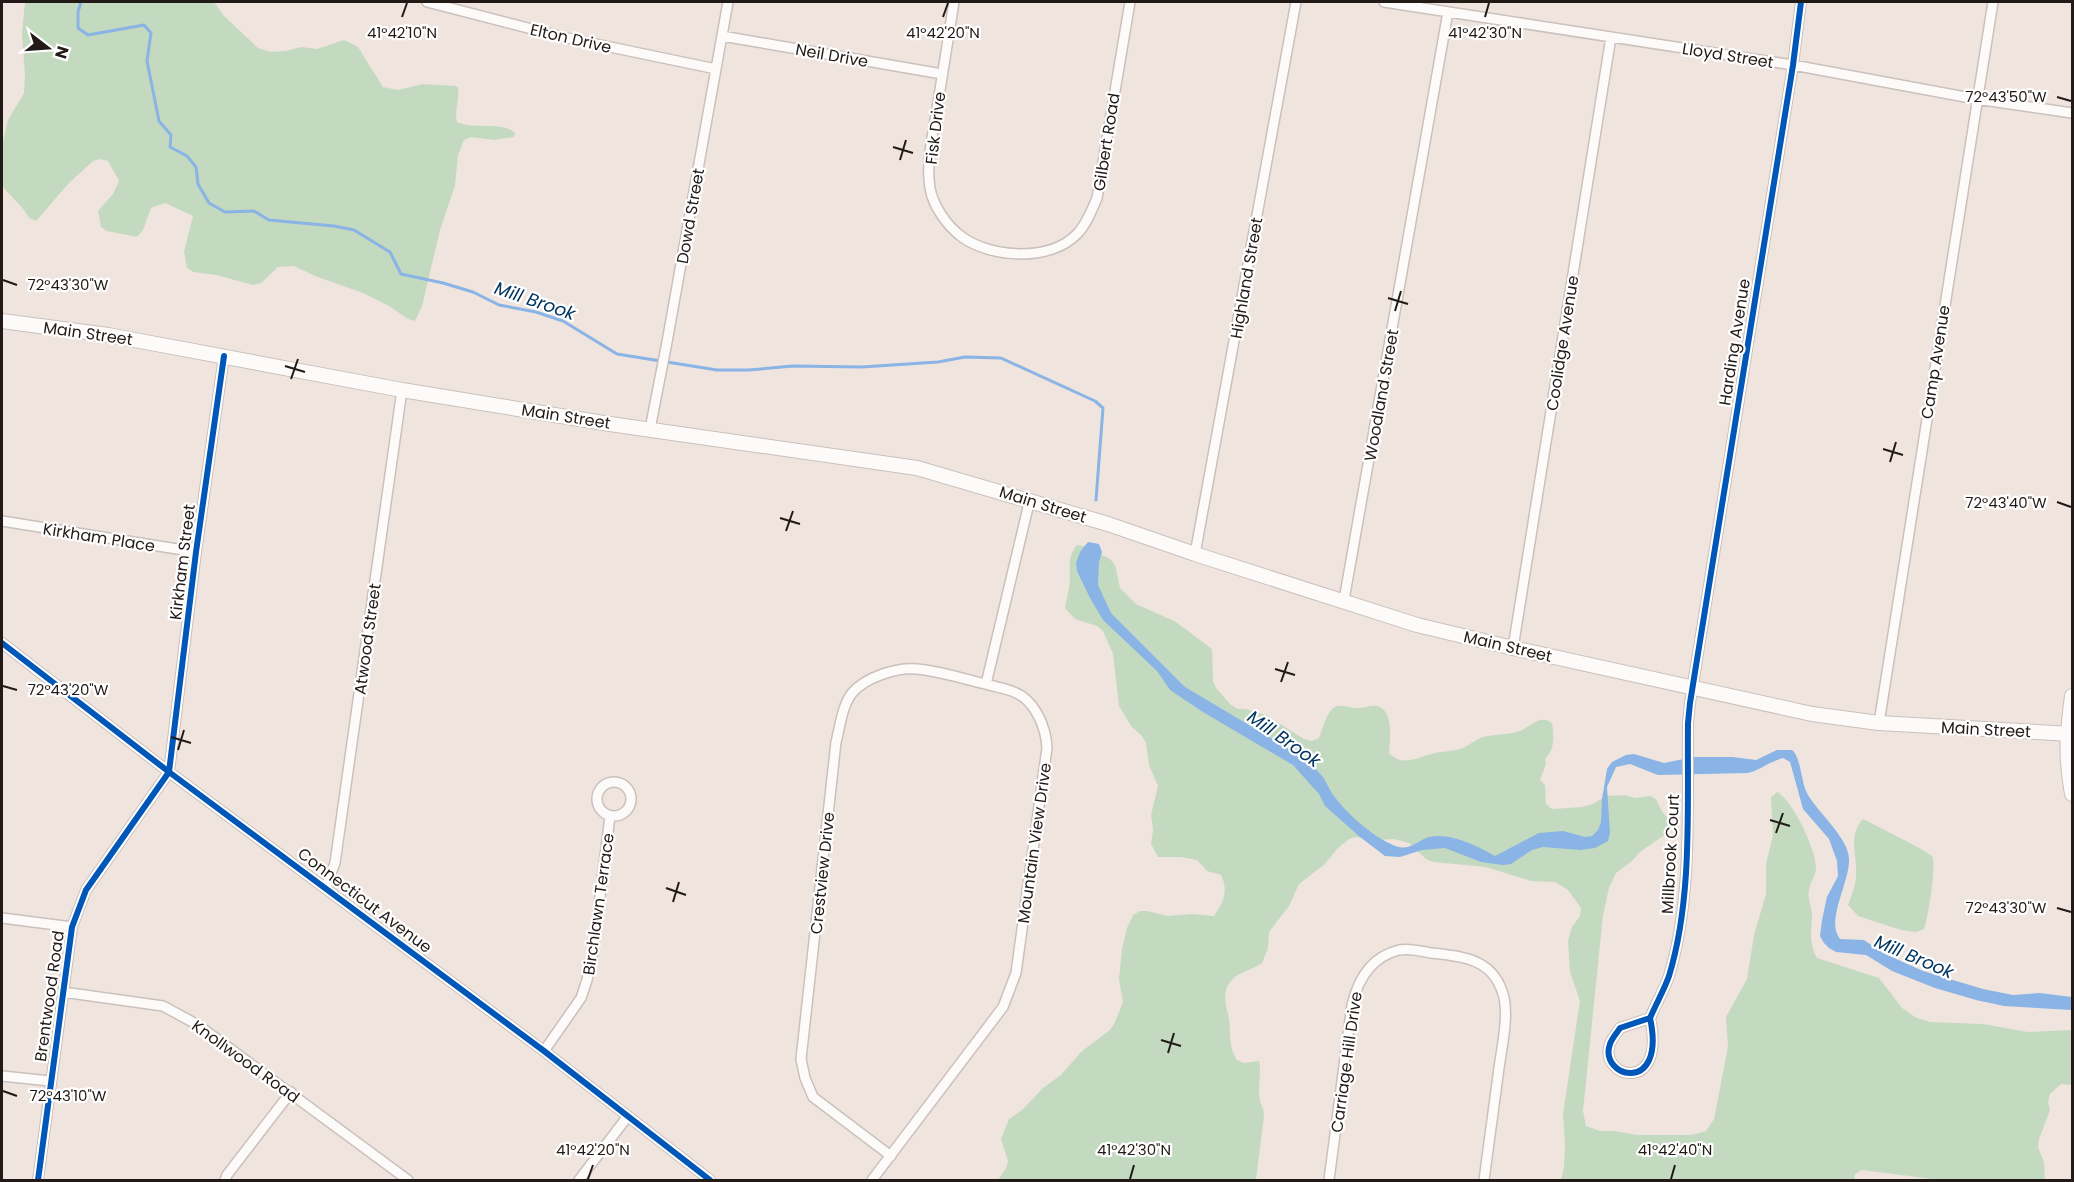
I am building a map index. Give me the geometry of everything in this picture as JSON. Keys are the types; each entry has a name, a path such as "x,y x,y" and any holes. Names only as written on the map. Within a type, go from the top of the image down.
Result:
{"main road":[{"name":"Main Street","path":"2,321 108,335 402,390 917,468 1108,524 1417,625 1513,648 1812,714 1879,723 2070,733"},
{"path":"2073,696 2066,762 2073,794"}],"street":[{"name":"Elton Drive","path":"428,2 567,38 716,69"},
{"name":"Dowd Street","path":"650,429 728,2"},
{"name":"Fisk Drive","path":"954,2 929,161 930,188 938,211 962,237 983,248 1039,254"},
{"name":"Gilbert Road","path":"1039,254 1061,246 1077,234 1097,198 1130,2"},
{"name":"Highland Street","path":"1195,554 1296,2"},
{"name":"Lloyd Street","path":"1384,2 1793,65 1976,99 2073,113"},
{"name":"Harding Avenue","path":"1692,687 1793,65 1801,2"},
{"name":"Camp Avenue","path":"1879,723 1993,2"},
{"name":"Woodland Street","path":"1344,600 1448,12"},
{"name":"Neil Drive","path":"722,36 942,74"},
{"name":"Coolidge Avenue","path":"1513,648 1611,37"},
{"name":"Kirkham Street","path":"169,772 196,552 225,356"},
{"name":"Atwood Street","path":"326,887 335,863 402,390"},
{"path":"986,684 1030,500"},
{"name":"Kirkham Place","path":"2,521 196,552"},
{"name":"Connecticut Avenue","path":"2,643 169,772 544,1051 710,1180"},
{"name":"Crestview Drive","path":"891,1156 813,1097 805,1078 801,1059 836,742 842,716 852,694 870,680 895,671 916,669 986,684"},
{"name":"Mountain View Drive","path":"872,1180 1003,1007 1016,973 1047,748 1046,732 1032,705 1016,692 986,684"},
{"name":"Millbrook Court","path":"1650,1018 1620,1028 1610,1043 1608,1056 1613,1065 1623,1072 1634,1074 1643,1071 1650,1060 1653,1032 1650,1018 1668,977 1684,897 1688,723 1692,687"},
{"name":"Brentwood Road","path":"38,1180 72,927 86,890 169,772"},
{"name":"Birchlawn Terrace","path":"544,1051 581,998 587,980 593,953 610,816"},
{"path":"2,918 72,927"},
{"name":"Carriage Hill Drive","path":"1329,1180 1356,985 1366,970 1382,958 1400,950 1467,957 1481,964 1494,975 1503,991 1505,1005 1503,1032 1484,1180"},
{"name":"Knollwood Road","path":"63,992 163,1006 198,1025 408,1180"},
{"path":"2,1077 50,1081"},
{"path":"225,1180 291,1092"},
{"path":"579,1180 628,1116"}],"green space":[{"path":"25,2 214,2 224,16 258,48 271,52 301,47 317,49 344,40 358,47 383,87 398,90 423,84 458,87 457,122 503,127 515,133 514,137 494,140 471,137 464,140 458,155 455,186 440,230 422,306 415,321 363,293 294,266 278,267 261,283 253,285 216,275 193,272 187,268 184,251 193,216 165,203 151,208 143,230 137,237 107,231 101,227 98,211 113,194 119,181 108,161 100,159 93,161 69,183 36,221 29,218 2,186 2,146 8,120 24,93 22,33"},
{"path":"1077,545 1084,546 1110,559 1115,565 1120,588 1136,604 1176,622 1212,649 1213,681 1231,705 1238,709 1266,715 1304,739 1312,741 1319,738 1330,712 1334,707 1340,706 1358,708 1377,706 1382,709 1389,719 1389,753 1404,761 1463,748 1481,738 1516,732 1543,720 1552,723 1553,737 1551,751 1545,758 1546,764 1540,780 1545,785 1546,804 1552,809 1582,807 1593,804 1606,796 1625,795 1635,798 1650,796 1656,799 1668,819 1669,827 1666,834 1616,873 1609,888 1603,915 1583,1111 1586,1126 1600,1131 1637,1135 1691,1135 1706,1131 1714,1119 1728,1047 1726,1017 1747,979 1754,935 1766,894 1766,864 1773,835 1771,797 1777,792 1796,815 1808,838 1815,860 1816,871 1808,896 1812,913 1811,941 1817,958 1879,978 1902,1008 1915,1017 1930,1022 1983,1024 2028,1032 2072,1030 2072,1085 2061,1084 2050,1094 2048,1102 2050,1110 2039,1139 2038,1147 2044,1162 2045,1180 1940,1180 1862,1170 1855,1174 1854,1180 1561,1180 1565,1144 1563,1114 1580,1001 1570,972 1568,941 1572,927 1580,916 1581,908 1568,890 1555,882 1531,881 1486,867 1433,862 1426,859 1409,843 1394,839 1356,837 1349,839 1325,864 1299,884 1289,906 1269,932 1268,948 1262,963 1236,976 1227,987 1225,1000 1234,1054 1237,1060 1244,1063 1259,1061 1259,1096 1264,1115 1256,1180 998,1180 1008,1161 1001,1139 1009,1119 1061,1075 1081,1052 1111,1029 1115,1022 1123,1002 1119,979 1122,949 1133,915 1140,911 1147,911 1168,916 1192,914 1214,916 1225,892 1221,875 1207,871 1197,860 1158,857 1151,844 1153,830 1151,815 1158,786 1149,765 1146,743 1131,726 1119,706 1113,654 1103,631 1097,626 1075,619 1065,608 1070,582 1071,555"},
{"path":"1863,819 1932,856 1933,880 1924,929 1916,932 1901,930 1858,916 1848,905 1856,879 1855,832"}],"water":[{"path":"1088,542 1099,544 1102,552 1098,585 1111,613 1185,687 1306,759 1322,776 1332,794 1347,811 1372,833 1390,844 1403,848 1429,837 1445,836 1472,844 1495,856 1539,833 1563,831 1585,837 1592,836 1598,830 1601,822 1607,769 1612,762 1626,755 1634,754 1664,763 1694,757 1733,757 1756,760 1777,750 1792,750 1797,758 1807,793 1844,842 1848,851 1848,868 1835,922 1840,939 1864,940 1883,953 1923,971 1983,989 2013,995 2039,993 2072,997 2072,1010 2004,1006 1976,1000 1935,988 1892,971 1866,955 1836,952 1829,948 1820,936 1827,897 1838,876 1837,861 1829,839 1803,809 1790,762 1783,758 1748,773 1658,775 1630,764 1616,767 1607,787 1610,833 1608,841 1595,848 1580,850 1543,847 1532,850 1511,864 1503,865 1481,862 1445,848 1422,850 1400,857 1385,856 1325,806 1319,794 1293,765 1170,690 1157,671 1103,620 1077,571 1076,563 1080,552"}],"waterway":[{"name":"Mill Brook","path":"81,2 78,12 78,28 88,35 144,25 151,33 147,61 159,121 171,135 170,147 187,156 196,167 198,184 209,203 225,212 254,211 269,220 354,230 390,252 401,274 443,283 473,292 499,305 536,312 563,321 617,354 717,370 793,366 862,367 938,362 965,357 1001,358 1095,401 1103,408 1096,500"}],"cycle path":[{"path":"1650,1018 1653,1043 1649,1060 1642,1069 1632,1073 1622,1071 1614,1065 1609,1056 1610,1044 1620,1028 1650,1018 1665,987 1677,946 1687,851 1690,703 1793,65 1801,2"},
{"path":"38,1180 72,927 86,890 169,772 196,552 224,356"},
{"path":"2,643 169,772 544,1051 710,1180"}]}
